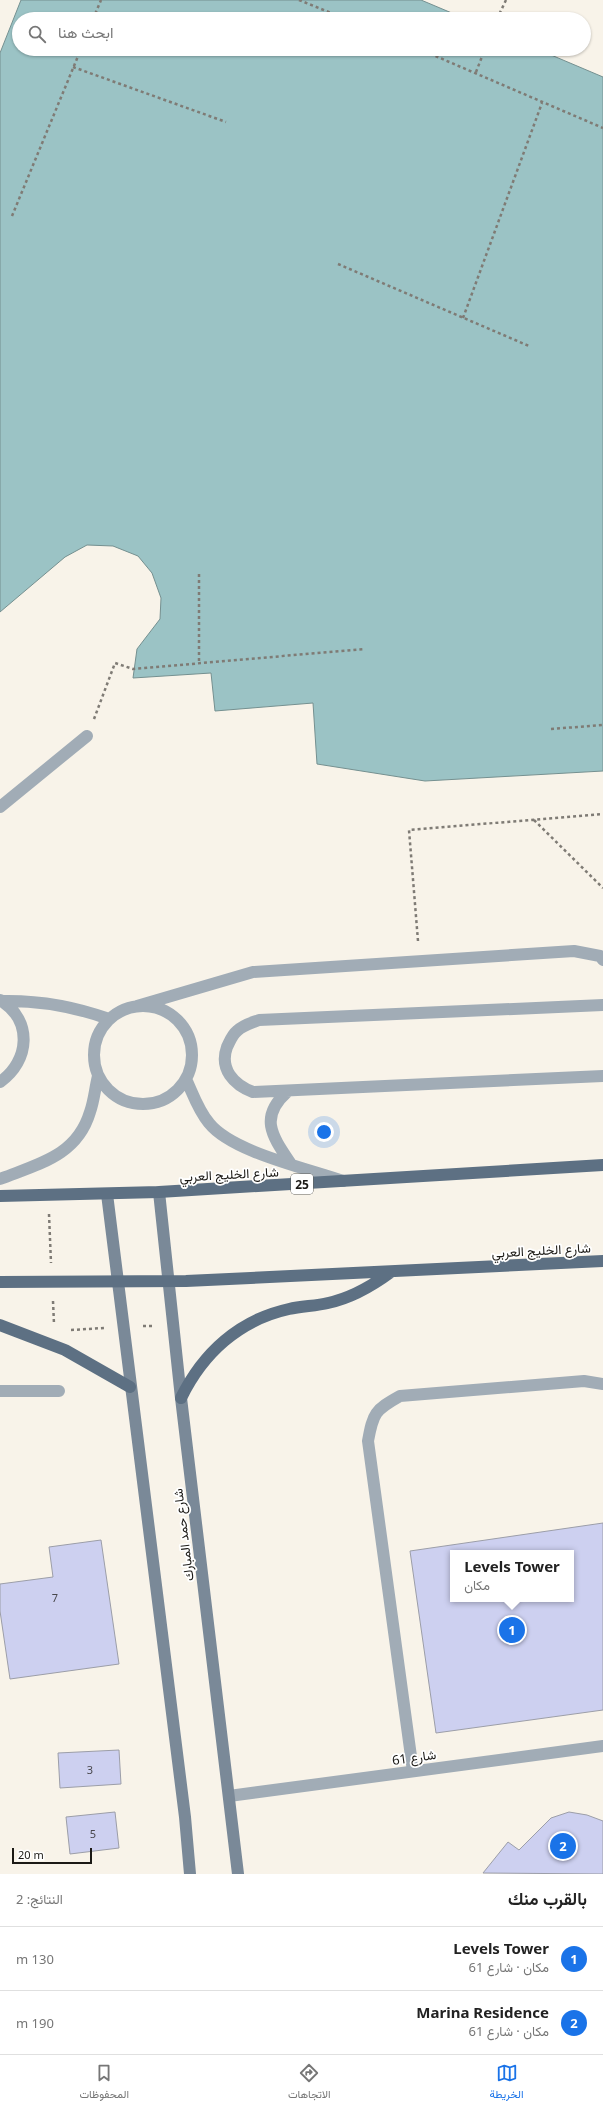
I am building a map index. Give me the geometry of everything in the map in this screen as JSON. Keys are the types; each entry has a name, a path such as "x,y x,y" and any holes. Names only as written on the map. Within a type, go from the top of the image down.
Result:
{"main road":[{"name":"شارع الخليج العربي","path":"0,1196 160,1192 603,1165"},
{"name":"شارع حمد المبارك","path":"160,1192 181,1398 238,1874"},
{"path":"107,1194 185,1816 190,1874"},
{"name":"شارع الخليج العربي","path":"0,1282 170,1282 603,1261"},
{"path":"181,1398 190,1380 202,1363 216,1348 244,1326 269,1314 290,1308 328,1303 345,1298 376,1283 391,1272"},
{"path":"0,1325 60,1348 105,1371 130,1387"}],"street":[{"path":"0,807 87,736"},
{"path":"137,1006 153,1007 167,1012 179,1022 188,1034 192,1049 192,1065 186,1079 177,1091 164,1100 149,1104 134,1103 119,1098 107,1089 98,1076 94,1061 94,1046 100,1032 109,1019 122,1010 254,972 574,951 600,956 603,960"},
{"path":"1,1001 29,1000 57,1004 83,1010 109,1019"},
{"path":"0,1082 17,1067 24,1043 23,1031 18,1019 11,1009 1,1001"},
{"path":"603,1005 268,1019 247,1024 236,1032 225,1053 226,1067 233,1080 243,1088 253,1092 287,1092 603,1076"},
{"path":"0,1179 45,1162 60,1154 72,1144 83,1128 90,1113 98,1076"},
{"path":"186,1079 200,1110 217,1131 238,1145 344,1181"},
{"path":"287,1092 274,1105 271,1116 271,1128 275,1139 292,1164"},
{"path":"413,1771 368,1441 372,1419 380,1407 400,1396 584,1381 603,1384"},
{"path":"0,1391 59,1391"},
{"name":"شارع 61","path":"228,1796 603,1746"}],"path":[{"path":"96,12 101,0"},
{"path":"299,0 329,12"},
{"path":"500,12 506,0"},
{"path":"12,216 77,56"},
{"path":"436,56 476,72 542,103 603,128"},
{"path":"476,72 482,56"},
{"path":"73,67 226,122"},
{"path":"463,318 542,103"},
{"path":"338,264 529,346"},
{"path":"198,574 199,662"},
{"path":"87,736 114,663 133,669 199,662 364,649"},
{"path":"551,729 603,725"},
{"path":"420,961 409,830 603,814"},
{"path":"534,820 603,888"}],"water":[{"path":"21,0 421,0 449,12 16,12"},
{"path":"12,23 12,56 554,56 603,77 603,771 425,781 317,764 313,703 215,711 211,673 133,678 137,649 160,619 161,598 152,573 138,556 113,546 87,545 65,557 0,612 0,53"}],"building":[{"path":"603,1523 603,1710 436,1733 410,1551"},
{"path":"101,1540 119,1664 10,1679 0,1611 0,1584 53,1577 49,1547"},
{"path":"119,1750 121,1784 60,1788 58,1753"},
{"path":"115,1812 119,1848 70,1854 66,1817"},
{"path":"569,1812 587,1815 603,1821 603,1874 483,1873 508,1842 519,1850 551,1818"}],"place":[{"name":"Levels Tower","path":"512,1630"},
{"name":"Marina Residence","path":"563,1846"}]}
